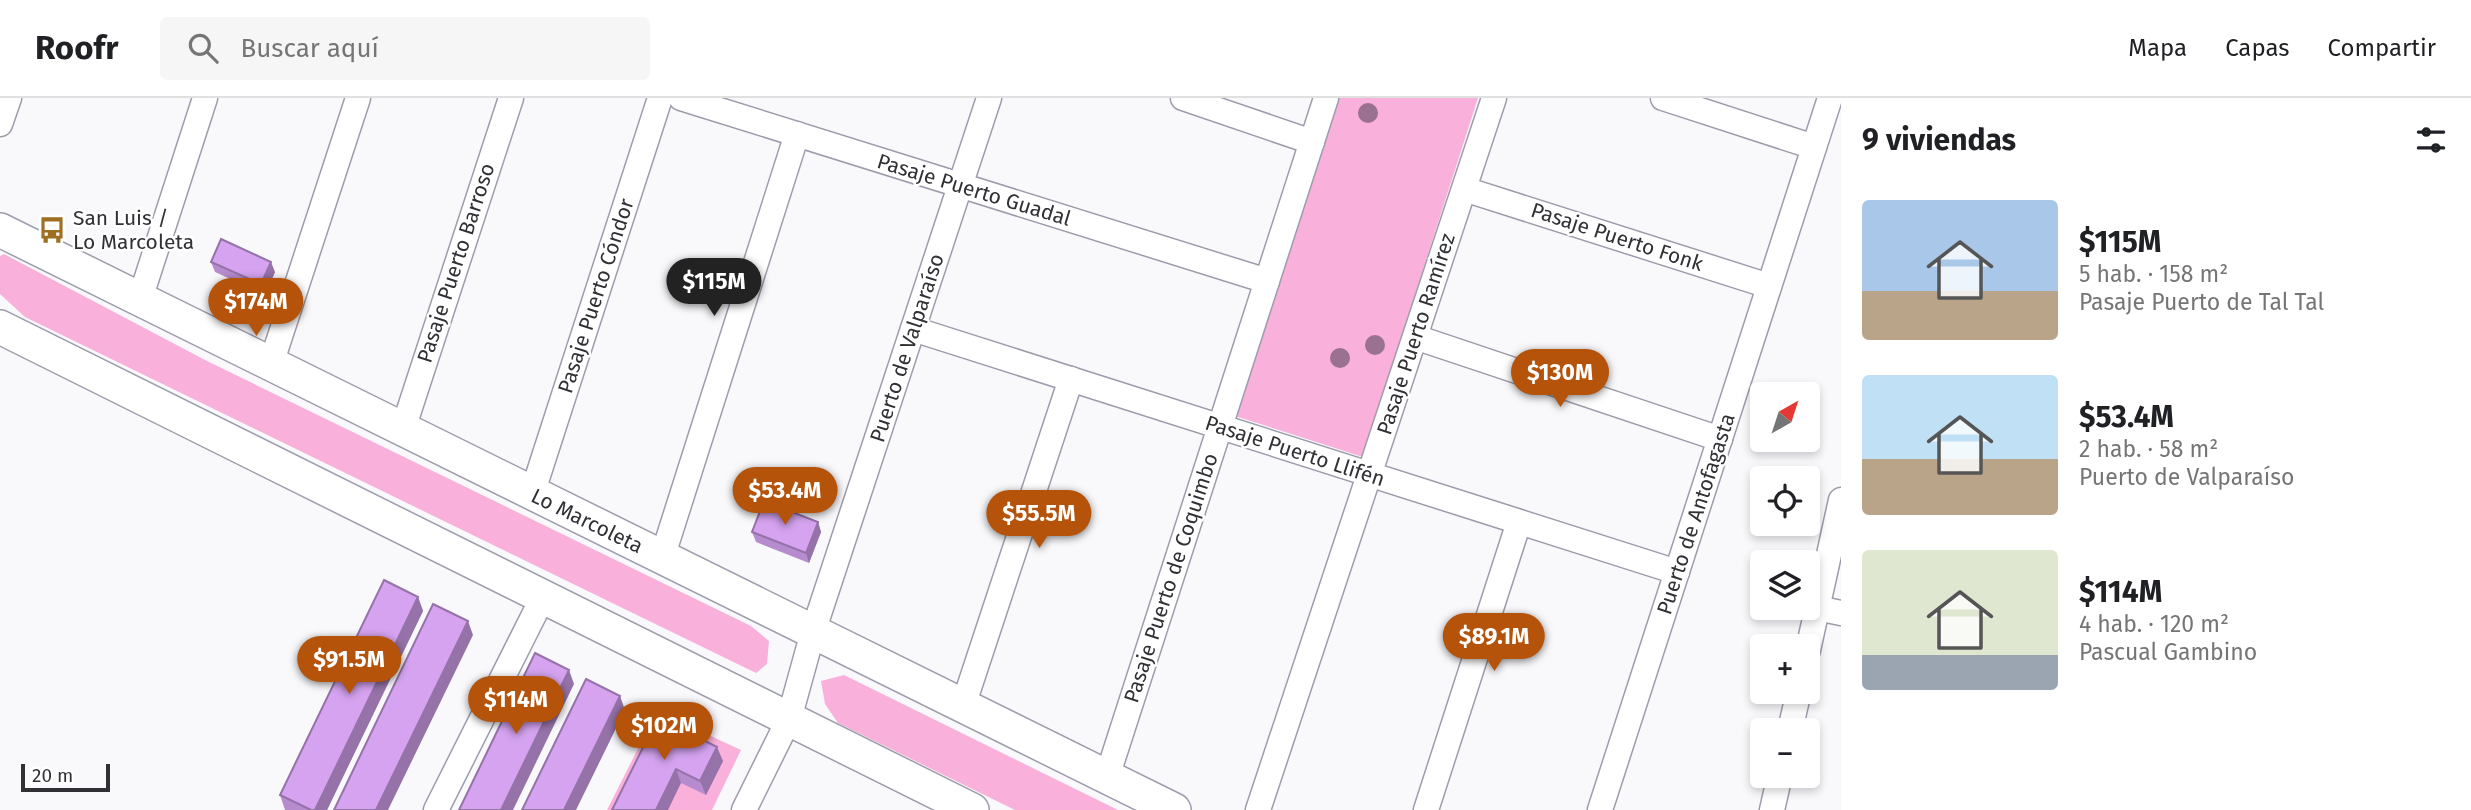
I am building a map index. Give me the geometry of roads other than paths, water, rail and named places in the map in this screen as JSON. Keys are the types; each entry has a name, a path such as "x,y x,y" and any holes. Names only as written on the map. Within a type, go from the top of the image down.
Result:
{"street":[{"path":"0,124 9,98"},
{"path":"140,299 205,98"},
{"path":"271,364 358,98"},
{"name":"Pasaje Puerto Barroso","path":"403,429 511,98"},
{"name":"Pasaje Puerto Cóndor","path":"532,494 660,98"},
{"name":"Pasaje Puerto Guadal","path":"681,98 1267,281"},
{"name":"Puerto de Valparaíso","path":"744,810 789,719 813,632 989,98"},
{"path":"1183,98 1312,142"},
{"name":"Pasaje Puerto de Coquimbo","path":"1107,777 1326,98"},
{"name":"Pasaje Puerto Ramírez","path":"1258,810 1494,98"},
{"path":"1663,98 1814,147"},
{"name":"Puerto de Antofagasta","path":"1600,810 1830,98"},
{"path":"662,558 797,134"},
{"name":"Pasaje Puerto Fonk","path":"1464,189 1769,286"},
{"name":"Lo Marcoleta","path":"0,230 1174,810"},
{"path":"0,327 972,810"},
{"name":"Pasaje Puerto Llifén","path":"913,329 1677,572"},
{"path":"1415,337 1720,439"},
{"path":"963,706 1071,379"},
{"path":"1817,634 1829,611 1841,500"},
{"path":"1426,810 1519,522"},
{"path":"436,810 543,597"},
{"path":"1772,810 1777,788"}],"place":[{"name":"San Luis / Lo Marcoleta","path":"52,230"}]}
